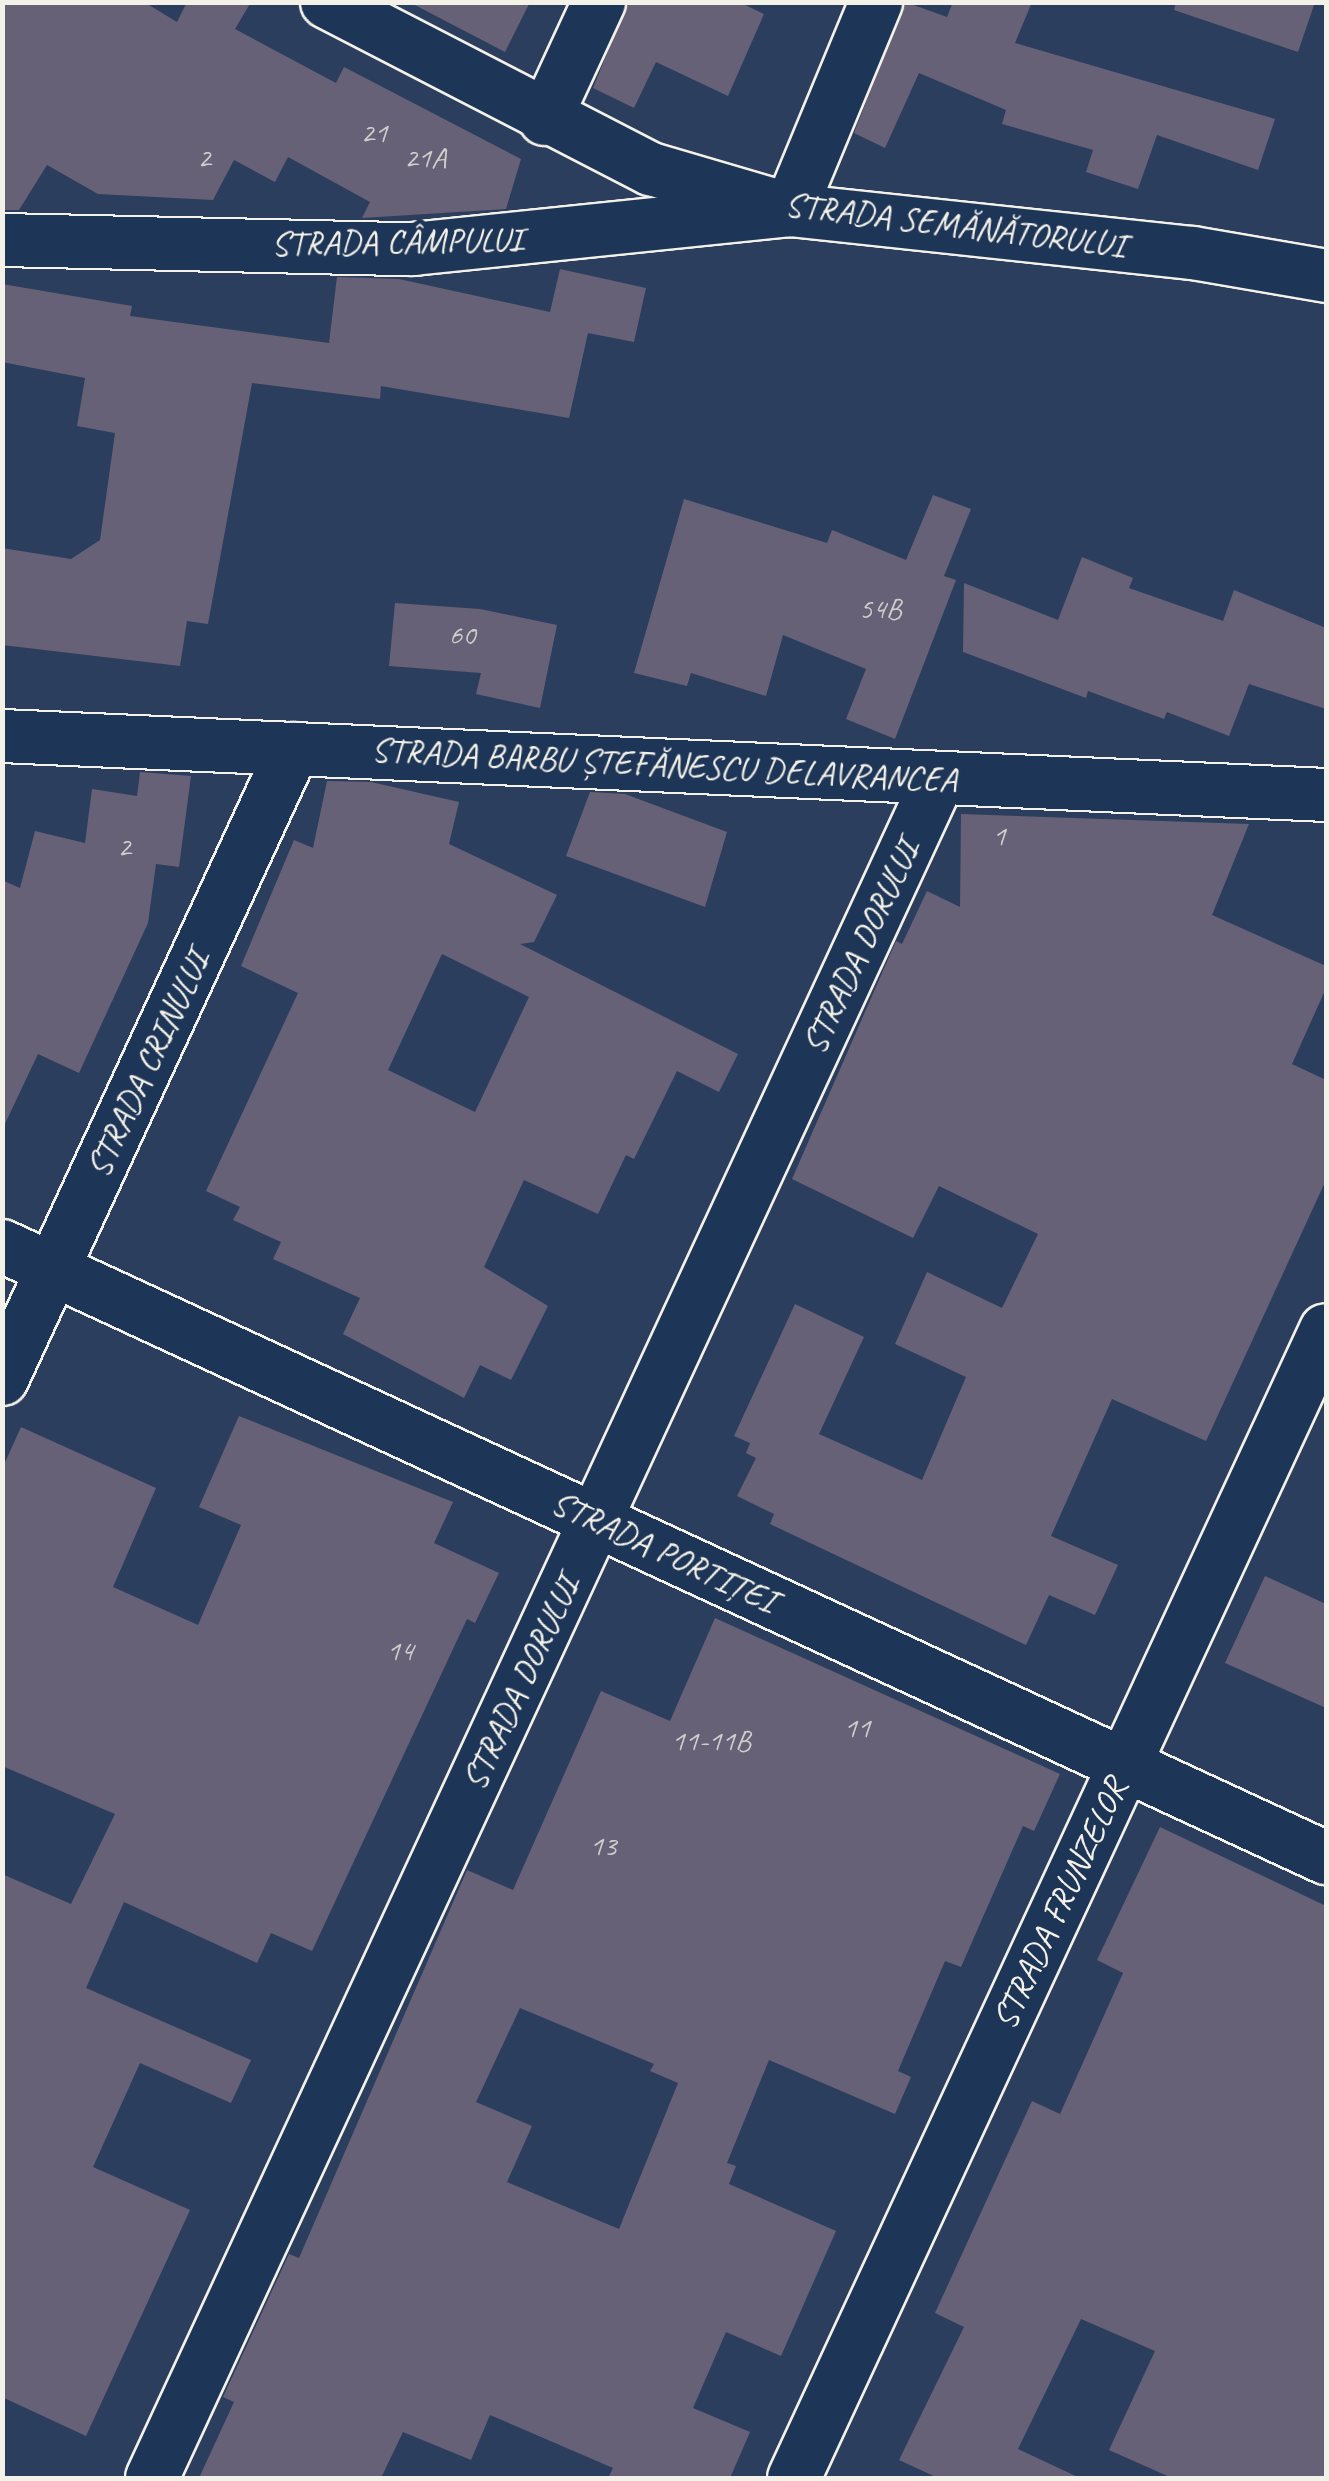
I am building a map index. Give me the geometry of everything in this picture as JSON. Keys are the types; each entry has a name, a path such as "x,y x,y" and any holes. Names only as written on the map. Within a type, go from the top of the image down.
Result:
{"street":[{"name":"STRADA SEMĂNĂTORULUI","path":"327,2 546,119 651,169 790,210 1192,253 1326,276"},
{"path":"546,119 598,2"},
{"path":"790,210 876,2"},
{"name":"STRADA CÂMPULUI","path":"2,240 412,249 790,210"},
{"name":"STRADA BARBU ȘTEFĂNESCU DELAVRANCEA","path":"2,736 1326,795"},
{"name":"STRADA CRINULUI","path":"2,1379 293,749"},
{"name":"STRADA DORULUI","path":"152,2478 939,778"},
{"name":"STRADA PORTIȚEI","path":"2,1246 1326,1858"},
{"name":"STRADA FRUNZELOR","path":"794,2478 1326,1330"}],"building":[{"path":"2,2 144,2 177,22 187,2 251,2 235,29 336,83 344,67 521,159 506,209 362,218 370,202 288,157 275,182 234,160 213,200 98,194 47,165 19,210 2,210"},
{"path":"409,2 530,2 505,52"},
{"path":"628,2 739,2 764,14 728,96 656,62 634,108 593,88"},
{"path":"905,2 947,17 953,2 1032,2 1015,43 1275,119 1258,170 1157,135 1138,189 1086,172 1093,150 1002,124 1006,110 919,73 885,148 854,133"},
{"path":"1176,2 1315,2 1298,52 1174,10"},
{"path":"560,269 646,288 634,342 588,333 569,418 381,386 380,399 252,383 208,624 187,621 180,666 2,645 2,548 71,559 100,540 115,433 77,426 85,378 2,362 2,284 132,306 130,316 329,343 337,277 399,279 550,312"},
{"path":"933,495 971,509 944,576 956,580 895,739 846,719 866,669 783,635 766,696 691,673 687,686 634,673 684,499 827,543 832,530 906,560"},
{"path":"1082,557 1133,578 1129,588 1223,621 1234,590 1326,628 1326,709 1249,684 1229,736 1167,712 1164,719 1088,691 1086,698 963,652 964,583 1058,620"},
{"path":"395,603 480,609 557,625 540,708 476,694 481,673 389,666"},
{"path":"140,772 191,776 179,867 156,864 148,923 79,1073 38,1054 2,1130 2,880 20,888 35,831 85,843 92,789 137,796"},
{"path":"327,781 371,782 459,802 449,844 557,895 534,942 520,944 738,1054 719,1092 677,1071 634,1159 626,1155 598,1214 524,1180 484,1267 548,1306 511,1380 480,1365 464,1398 343,1334 360,1298 273,1259 281,1242 233,1220 240,1207 206,1191 298,993 241,966 294,840 313,848","holes":["442,954 529,997 475,1112 388,1070"]},
{"path":"590,792 625,794 727,832 705,907 566,856"},
{"path":"961,814 1249,824 1212,915 1326,966 1326,988 1292,1064 1326,1080 1326,1180 1206,1441 1112,1399 1051,1536 1118,1565 1095,1615 1049,1595 1026,1645 770,1524 774,1514 737,1496 756,1458 746,1453 750,1443 734,1436 795,1304 864,1337 819,1434 922,1480 966,1377 895,1344 927,1272 1002,1308 1038,1234 939,1186 913,1238 792,1179 896,941 902,944 927,891 960,907"},
{"path":"239,1416 453,1502 434,1543 499,1573 475,1623 467,1619 312,1951 271,1933 257,1963 124,1902 86,1988 251,2060 231,2103 140,2063 93,2167 190,2210 86,2436 2,2397 2,1874 71,1904 115,1814 2,1766 2,1469 21,1427 156,1488 113,1587 198,1625 241,1525 199,1507"},
{"path":"1265,1576 1326,1604 1326,1708 1225,1663"},
{"path":"715,1618 1060,1774 1034,1831 1023,1826 961,1967 945,1961 898,2071 911,2077 895,2114 769,2060 727,2163 736,2166 729,2184 836,2231 781,2356 726,2332 693,2408 750,2432 730,2478 608,2478 613,2468 490,2415 471,2460 403,2432 381,2478 199,2478 234,2402 223,2397 289,2254 299,2258 467,1870 513,1890 601,1691 670,1721","holes":["520,2008 654,2064 650,2071 678,2083 619,2229 507,2182 532,2126 476,2102"]},
{"path":"1160,1827 1326,1906 1326,2478 1172,2478 1109,2450 1155,2351 1081,2319 1018,2449 1080,2478 938,2478 899,2460 964,2327 935,2313 1032,2101 1060,2114 1123,1973 1097,1960"}]}
